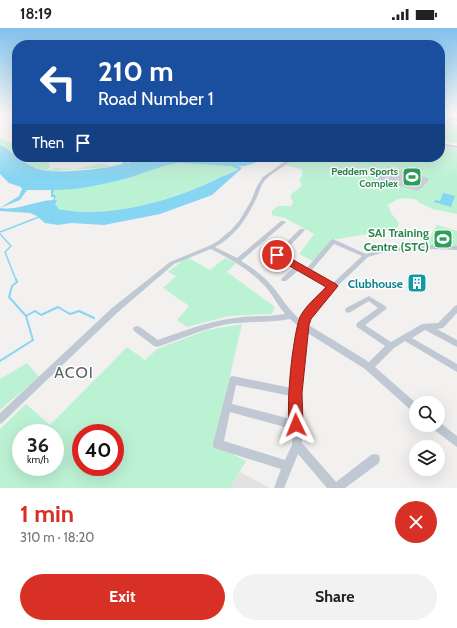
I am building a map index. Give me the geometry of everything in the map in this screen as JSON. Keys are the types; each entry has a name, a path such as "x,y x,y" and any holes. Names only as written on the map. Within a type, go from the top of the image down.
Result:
{"street":[{"path":"445,145 457,148"},
{"path":"0,419 115,310 172,263 220,242 241,222 254,201 259,186 265,178 287,162"},
{"path":"237,261 283,222"},
{"path":"302,230 277,255 333,286"},
{"path":"307,272 333,241 366,256"},
{"path":"211,247 230,256 255,274 270,288 291,316 369,367 409,403"},
{"path":"279,488 297,445 295,393 303,325 306,317 333,286 366,256 384,250 432,247 457,248"},
{"path":"284,279 298,267"},
{"path":"349,310 368,298 383,308 360,325 391,346"},
{"path":"369,367 391,346 425,326 440,326 457,308"},
{"path":"137,329 157,344 217,324 238,320 278,319 291,316"},
{"path":"425,326 457,344"},
{"path":"406,338 457,368"},
{"path":"287,466 218,444 233,380 295,393"},
{"path":"227,407 296,425"},
{"path":"444,432 457,442"},
{"path":"297,445 335,488 375,459"}],"shaded area":[{"path":"240,472 270,488 230,488"}],"green space":[{"path":"445,135 457,135 457,143 445,141"},
{"path":"0,139 12,143 12,153 0,145"},
{"path":"445,146 457,149 457,214 432,209 418,202 418,200 409,198 399,199 388,205 391,213 399,223 397,229 332,240 313,261 299,254 314,234 285,218 272,215 272,211 278,206 291,206 293,202 290,195 302,186 299,180 302,176 302,169 285,165 290,162 445,162"},
{"path":"26,162 49,162 48,164 51,167 48,169 50,170 54,168 75,169 101,164 111,166 122,163 116,166 101,168 50,171 34,168"},
{"path":"178,163 231,166 238,169 182,194 140,206 98,212 58,209 55,205 56,196 52,194 54,190 122,180 154,168"},
{"name":"SAI Training Centre (STC)","path":"437,225 457,231 457,246 426,245"},
{"path":"187,257 210,270 225,258 236,263 227,272 275,307 272,314 229,316 187,327 177,320 189,306 163,288 176,276 168,272"},
{"path":"242,324 214,445 246,461 230,488 0,488 0,429 26,404 49,424 12,424 12,476 64,476 64,424 51,424 127,347 145,360 157,349 207,330"},
{"path":"27,363 39,377 0,410 0,379"}],"water":[{"path":"0,145 12,152 12,162 24,162 41,170 50,171 97,169 116,166 123,162 257,162 245,166 238,166 242,168 212,195 160,214 104,225 71,223 58,225 45,223 37,216 30,213 0,211 0,208 19,196 22,189 21,187 9,183 0,174","holes":["178,163 231,166 238,169 182,194 161,201 119,210 98,212 58,209 55,205 57,200 55,200 56,196 53,194 54,190 105,184 163,166","27,190 51,190 51,197 54,197 53,200 19,207 6,209 0,208 20,200"]},
{"path":"443,193 455,196 451,207 434,202 435,200 440,201"}],"building":[{"path":"389,167 428,178 428,181 417,191 377,179 381,173"},
{"name":"Clubhouse","path":"416,278 424,283 419,288 410,284"}],"waterway":[{"path":"0,232 39,217"},
{"path":"0,234 11,246 5,252 16,280"},
{"path":"16,279 17,282 12,286 9,297 26,316"},
{"path":"26,316 35,311 41,315 58,307 70,314 79,311 94,318"},
{"path":"0,361 33,340 26,316"}],"place":[{"name":"Peddem Sports Complex","path":"412,177"},
{"name":"SAI Training Centre (STC)","path":"443,239"},
{"name":"Clubhouse","path":"417,283"}],"district":[{"name":"ACOI","path":"74,372"}],"route":[{"path":"277,255 333,286 306,317 303,325 295,393 296,425"}]}
